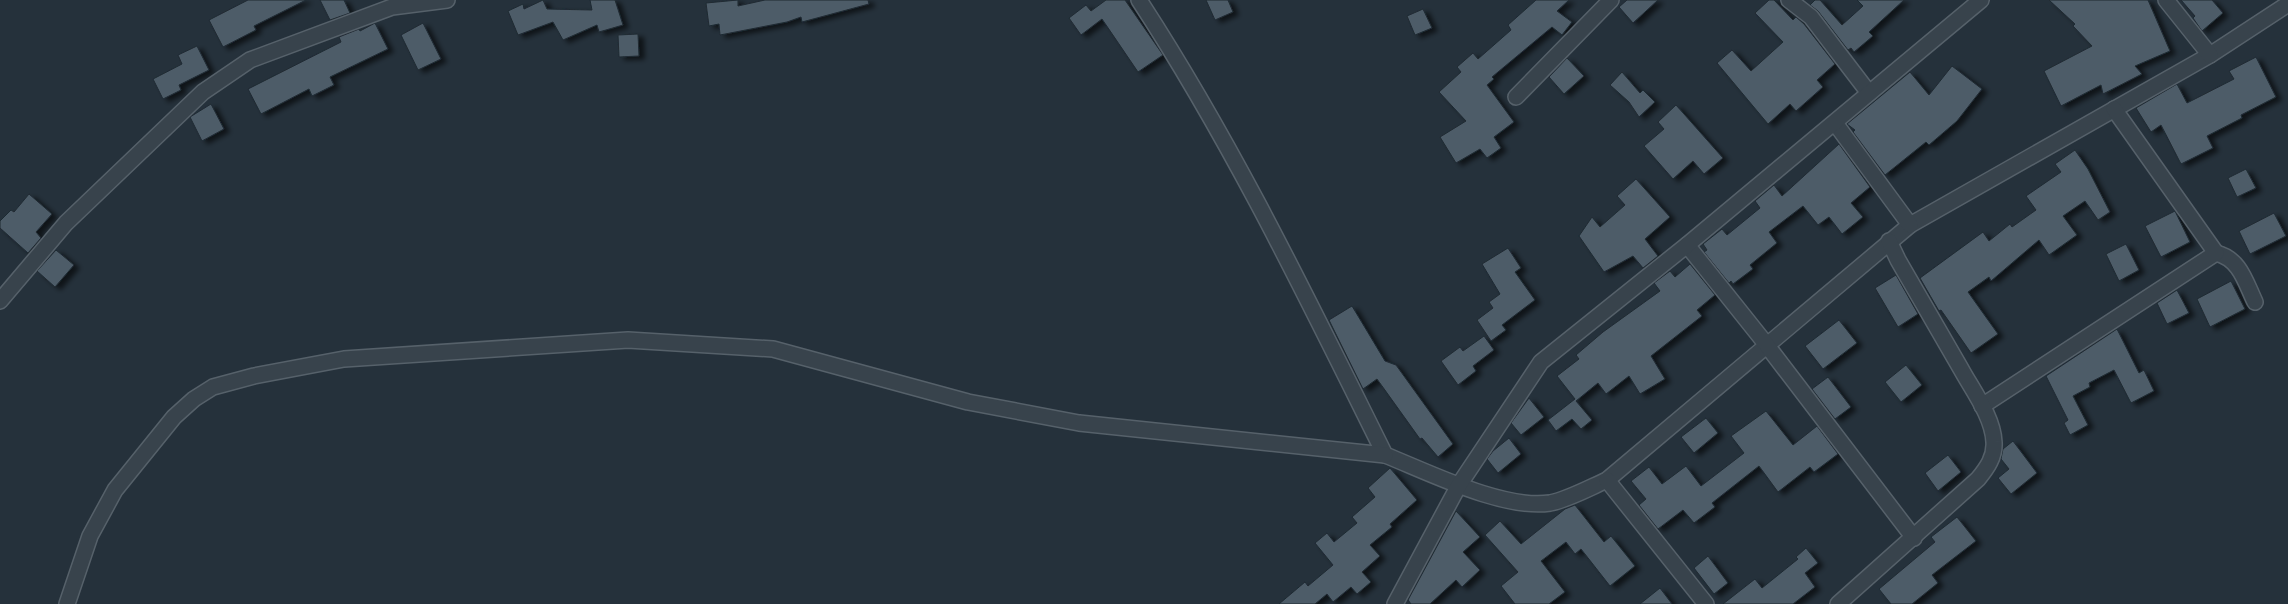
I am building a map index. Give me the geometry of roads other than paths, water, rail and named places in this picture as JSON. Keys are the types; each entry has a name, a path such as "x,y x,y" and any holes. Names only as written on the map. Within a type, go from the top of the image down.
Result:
{"street":[{"path":"0,301 66,223 203,92 225,76 250,60 391,3 447,0"},
{"path":"1139,0 1184,69 1243,174 1385,454"},
{"path":"1789,0 1811,17 1869,93"},
{"path":"1395,604 1459,485 1541,362 1687,245 1981,0"},
{"path":"2166,0 2210,55"},
{"path":"1516,97 1604,3"},
{"path":"68,604 90,536 114,490 174,417 194,399 213,387 254,376 344,359 628,340 773,349 968,402 1079,423 1385,454 1459,485 1516,502 1550,503 1607,480 1765,343 1910,224 2210,55 2288,4"},
{"path":"2114,109 2216,253 2226,256 2236,263 2255,302"},
{"path":"1835,123 1910,224"},
{"path":"1838,604 1914,538 1988,467 1993,455 1994,442 1982,406 1898,260 1889,240"},
{"path":"1687,245 1765,343 1914,538"},
{"path":"1982,406 2216,253"},
{"path":"1607,480 1706,604"}]}
